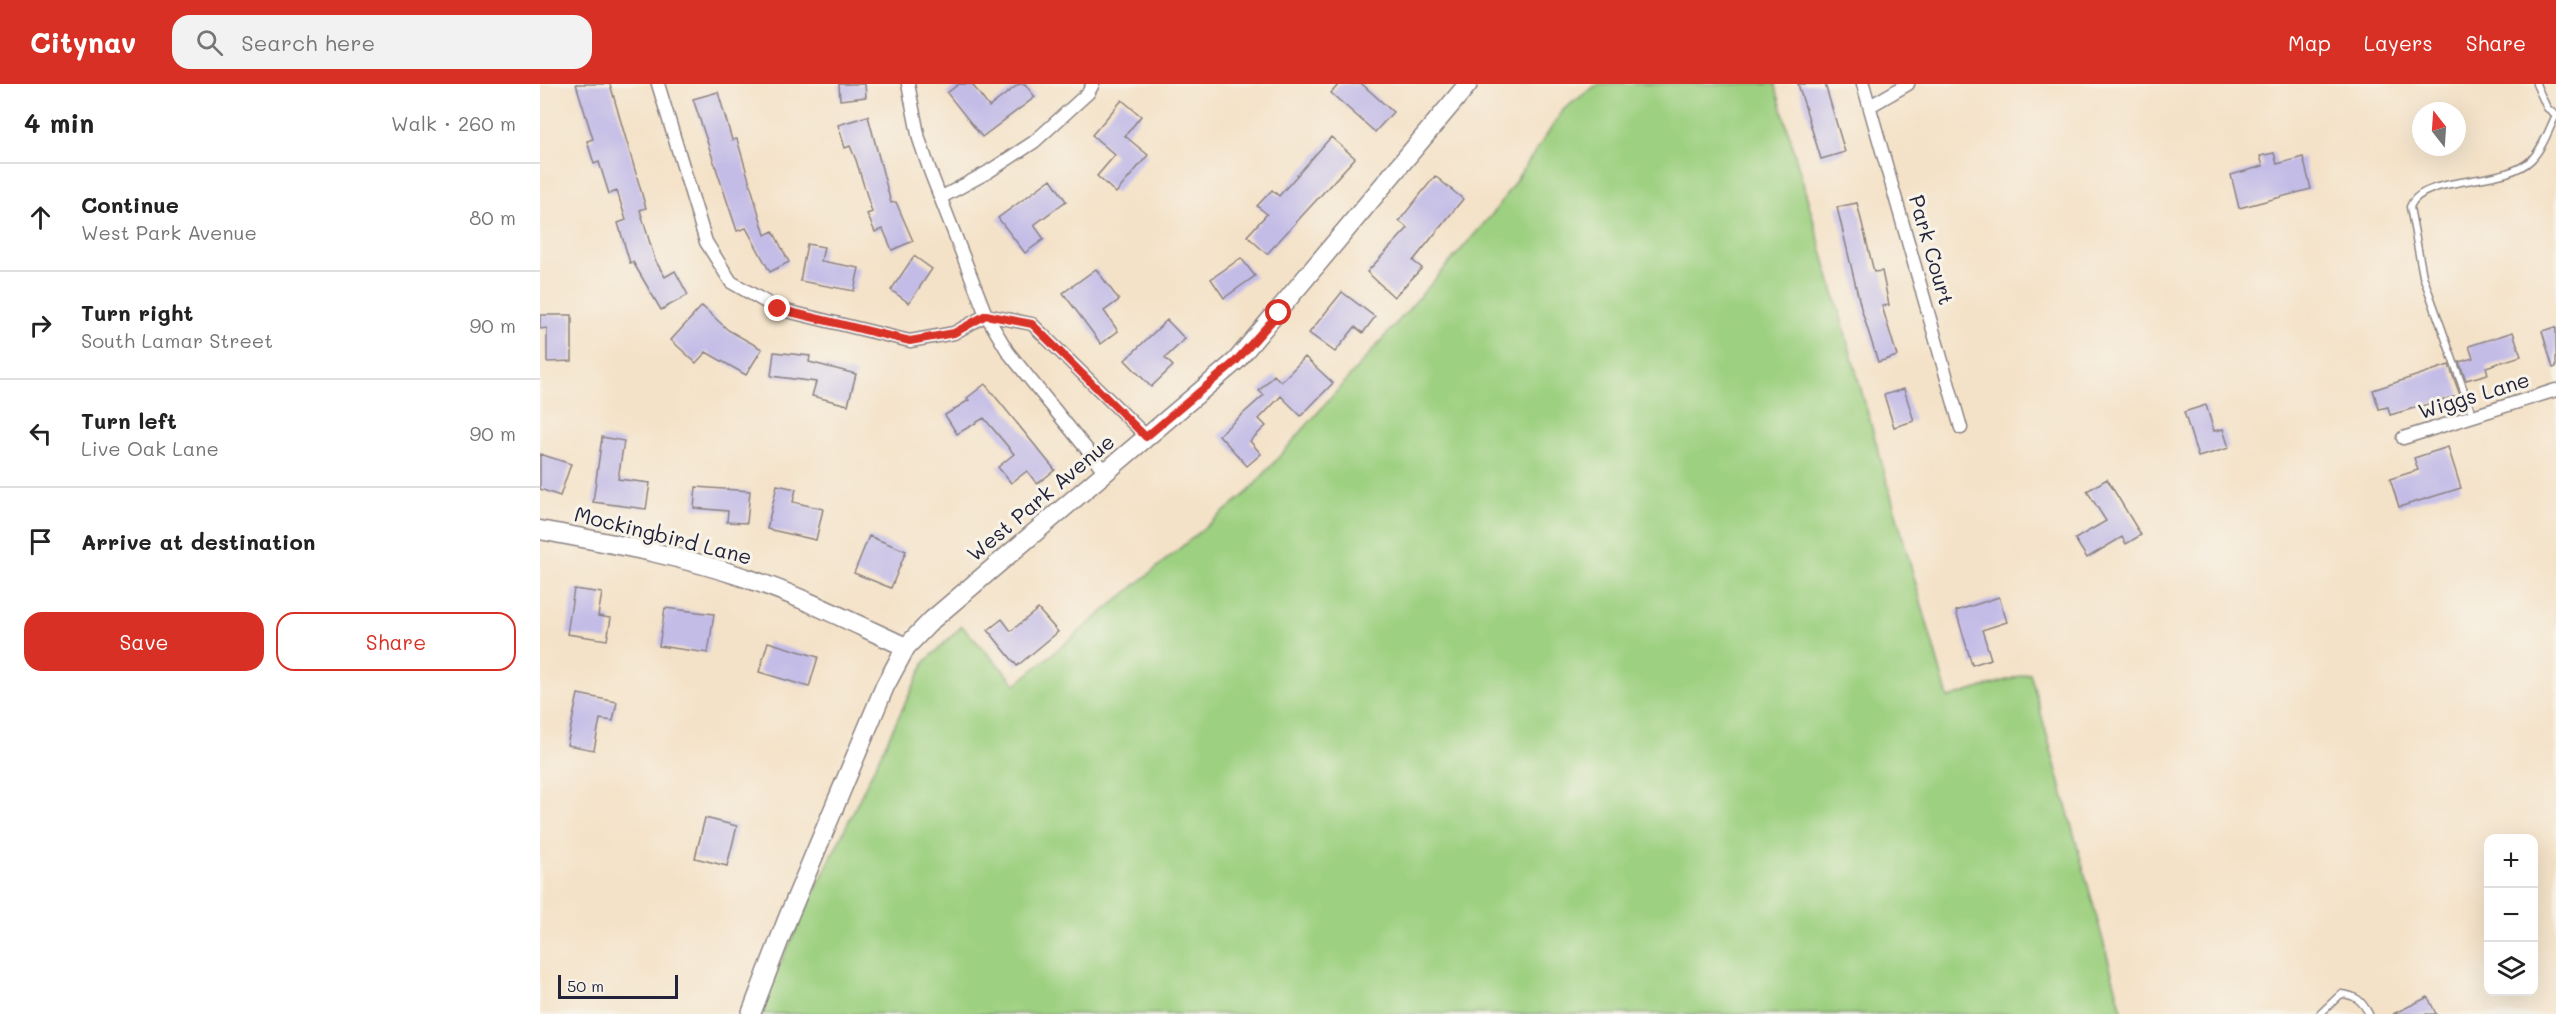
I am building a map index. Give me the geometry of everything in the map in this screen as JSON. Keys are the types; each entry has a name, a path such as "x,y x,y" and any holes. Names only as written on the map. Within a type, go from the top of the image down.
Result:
{"street":[{"path":"658,84 706,242 731,282 778,309 910,341 954,333 986,315 1032,324 1146,437"},
{"path":"908,84 920,139 986,315 1008,352 1106,473"},
{"path":"942,197 988,172 1034,142 1088,93 1093,84"},
{"name":"West Park Avenue","path":"751,1014 787,920 881,696 906,647 932,620 1236,361 1468,84"},
{"name":"Park Court","path":"1863,84 1961,428"},
{"path":"1870,106 1908,84"},
{"name":"Wiggs Lane","path":"2403,438 2556,390"},
{"name":"Mockingbird Lane","path":"540,530 643,550 745,577 798,597 906,647"}],"lane":[{"path":"2473,416 2423,276 2411,225 2410,207 2412,201 2420,194 2450,184 2499,176 2523,166 2538,151 2556,115 2547,108 2536,84"},
{"path":"2320,1014 2341,994 2352,995 2364,1004 2369,1014"}],"green space":[{"path":"1598,84 1775,84 1948,698 2030,673 2123,1014 756,1014 925,662 962,626 1016,684 1249,491 1495,211 1564,109"}],"building":[{"path":"576,84 610,84 646,208 640,210 655,260 665,277 675,271 688,295 661,310 633,262 630,263 618,223 626,220 617,191 609,194 599,162 594,164 587,141 593,139"},
{"path":"839,84 865,84 866,97 840,100"},
{"path":"959,84 972,84 989,107 1019,84 1025,84 1035,97 982,137 947,93"},
{"path":"1339,84 1362,84 1393,112 1375,132 1331,93"},
{"path":"1798,84 1825,84 1845,152 1821,159"},
{"path":"718,92 732,140 737,139 765,235 773,231 789,262 770,272 746,228 737,231 693,99"},
{"path":"1122,100 1141,116 1125,136 1148,155 1116,193 1097,176 1115,155 1092,135"},
{"path":"868,116 891,203 896,202 913,241 892,250 883,229 875,232 867,214 872,212 856,160 850,146 845,148 838,125"},
{"path":"1331,137 1355,158 1267,254 1247,236 1267,214 1257,206 1272,190 1279,196"},
{"path":"2274,153 2277,164 2303,157 2311,189 2239,208 2231,175 2263,166 2260,156"},
{"path":"1435,176 1463,199 1413,261 1422,268 1394,297 1367,272 1408,228 1399,221"},
{"path":"1051,179 1066,201 1034,225 1044,239 1025,253 998,218"},
{"path":"1857,203 1874,272 1882,271 1889,305 1882,306 1897,356 1878,362 1861,308 1837,207"},
{"path":"807,244 824,247 821,261 859,268 854,291 800,281"},
{"path":"914,256 932,269 909,303 891,290"},
{"path":"1241,258 1255,276 1224,298 1211,279"},
{"path":"1096,269 1119,300 1104,311 1118,331 1101,344 1063,293"},
{"path":"1342,292 1375,317 1363,333 1355,327 1335,352 1309,333"},
{"path":"702,306 728,330 762,349 746,375 706,352 696,363 671,340"},
{"path":"540,315 572,315 572,361 547,362 547,328 540,329"},
{"path":"1167,320 1185,339 1165,358 1173,366 1151,387 1125,360"},
{"path":"2556,327 2556,367 2553,368 2542,331"},
{"path":"2513,332 2521,356 2486,367 2488,374 2466,380 2459,362 2473,358 2469,346"},
{"path":"774,352 810,356 809,362 856,374 848,405 812,396 816,382 771,376"},
{"path":"1305,357 1333,383 1301,416 1281,396 1259,419 1266,426 1250,441 1261,454 1247,466 1219,435 1264,395 1259,391 1274,375 1281,382"},
{"path":"2449,365 2460,395 2390,415 2388,407 2379,409 2373,390"},
{"path":"985,384 1055,470 1037,484 1027,471 1011,483 998,467 1014,454 984,418 957,434 945,415 969,400 967,398"},
{"path":"1904,389 1914,421 1894,427 1884,395"},
{"path":"2206,405 2214,431 2223,429 2229,448 2198,457 2184,412"},
{"path":"602,437 624,441 618,479 650,483 646,509 593,502"},
{"path":"2448,447 2461,488 2399,507 2390,479 2418,470 2414,458"},
{"path":"540,454 571,464 560,496 540,489"},
{"path":"2107,479 2141,535 2126,544 2122,537 2087,558 2075,539 2106,521 2087,491"},
{"path":"777,485 796,489 793,502 823,509 816,540 767,529"},
{"path":"696,487 750,491 747,523 727,522 728,511 694,508"},
{"path":"869,536 906,551 891,588 854,573"},
{"path":"574,589 602,593 598,616 611,618 607,640 567,634"},
{"path":"1999,597 2007,622 1982,630 1991,659 1972,665 1956,611"},
{"path":"665,608 714,614 708,653 659,646"},
{"path":"1038,609 1058,632 1017,666 988,630 1002,619 1011,631"},
{"path":"768,642 818,657 809,687 759,672"},
{"path":"578,694 617,702 613,721 600,719 594,750 567,745"},
{"path":"705,818 737,826 727,866 695,858"},
{"path":"2428,997 2436,1014 2393,1014"}],"route":[{"path":"778,309 910,341 954,333 986,315 1032,324 1146,437 1236,361 1279,313"}]}
